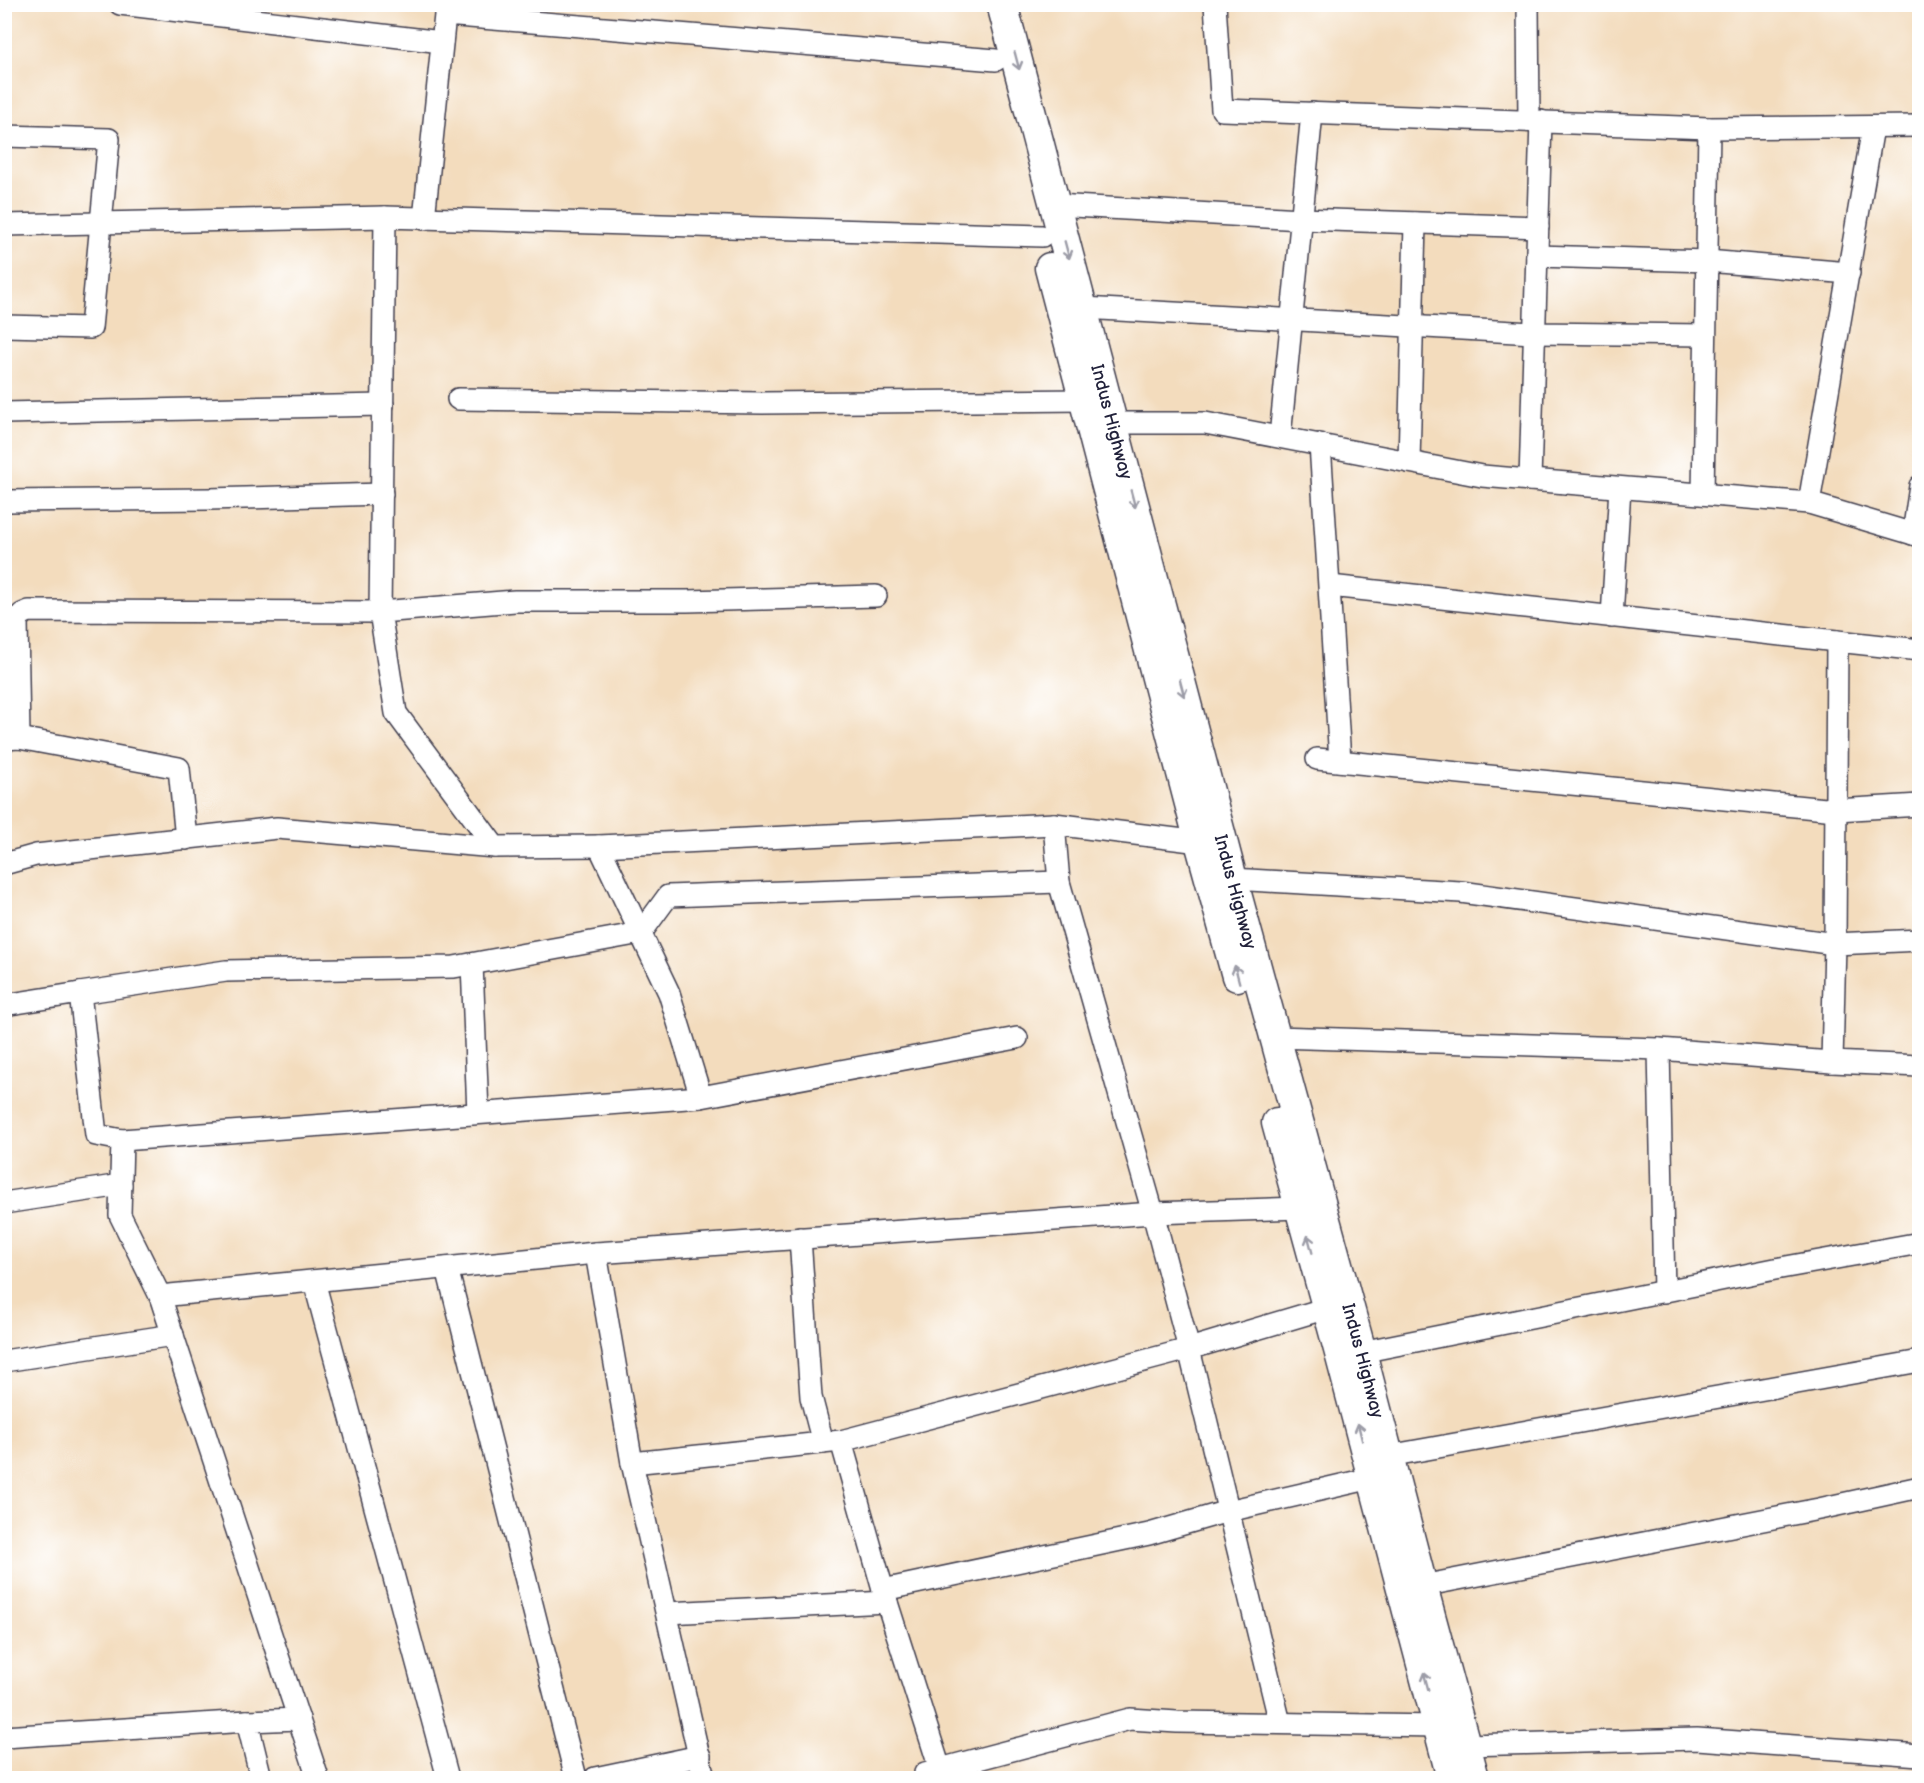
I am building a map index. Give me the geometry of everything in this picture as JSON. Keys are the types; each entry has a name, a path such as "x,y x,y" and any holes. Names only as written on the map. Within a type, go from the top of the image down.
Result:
{"highway":[{"name":"Indus Highway","path":"981,4 1085,400 1112,464 1161,652 1232,879 1257,1010 1275,1037 1292,1135 1300,1208 1327,1308 1422,1586 1474,1779"},
{"name":"Indus Highway","path":"1002,4 1113,423 1112,464"},
{"name":"Indus Highway","path":"1161,652 1200,842 1257,1010 1292,1135 1361,1352 1380,1467 1452,1779"}],"street":[{"path":"120,4 442,42"},
{"path":"1215,4 1222,110 1709,128 1920,126"},
{"path":"1528,4 1538,227 1530,480"},
{"path":"424,219 445,15 996,60"},
{"path":"1280,437 1312,113"},
{"path":"1809,503 1873,127"},
{"path":"1703,494 1709,128"},
{"path":"4,136 109,139 91,328 4,326"},
{"path":"1055,205 1302,219 1538,227"},
{"path":"385,218 380,612 396,713 495,847"},
{"path":"4,225 385,218 1042,236"},
{"path":"1409,462 1415,223"},
{"path":"1537,256 1707,261 1849,273"},
{"path":"1083,308 1534,333 1706,335"},
{"path":"458,399 762,404 1085,400"},
{"path":"4,413 383,405"},
{"path":"1113,423 1205,423 1482,476 1809,503 1916,535 1920,486"},
{"path":"1320,444 1340,761"},
{"path":"1612,616 1620,488"},
{"path":"4,501 382,494"},
{"path":"1330,586 1920,650"},
{"path":"186,839 179,768 12,739 17,621 22,614 29,611 380,612 515,601 687,601 876,596"},
{"path":"1832,1062 1837,641"},
{"path":"1317,759 1836,810 1920,806"},
{"path":"1054,824 1059,882 1190,1349 1280,1723"},
{"path":"4,864 36,855 277,828 495,847 599,846 1054,824 1200,842"},
{"path":"599,846 669,993 701,1097"},
{"path":"1232,879 1461,892 1835,944 1920,940"},
{"path":"4,1005 226,971 454,967 641,933 668,896 1059,882"},
{"path":"472,964 478,1113"},
{"path":"80,993 96,1135 122,1140 701,1097 1017,1038"},
{"path":"1275,1037 1659,1050 1920,1066"},
{"path":"1659,1050 1664,1292"},
{"path":"122,1140 120,1215 160,1296 318,1779"},
{"path":"4,1203 121,1185"},
{"path":"160,1296 596,1253 1153,1213 1300,1208"},
{"path":"800,1238 811,1397 832,1442 885,1596 933,1774 1130,1719 1177,1722 1438,1726"},
{"path":"1361,1352 1775,1269 1920,1243"},
{"path":"596,1253 632,1463 704,1779"},
{"path":"447,1268 576,1779"},
{"path":"314,1281 448,1779"},
{"path":"632,1463 832,1442 1190,1349 1327,1308"},
{"path":"4,1361 173,1335"},
{"path":"667,1612 885,1596 1149,1534 1380,1467 1920,1360"},
{"path":"1422,1586 1920,1488"},
{"path":"4,1737 247,1720 299,1719"},
{"path":"247,1720 261,1779"},
{"path":"1465,1745 1697,1739 1920,1755"},
{"path":"596,1779 700,1756"}]}
